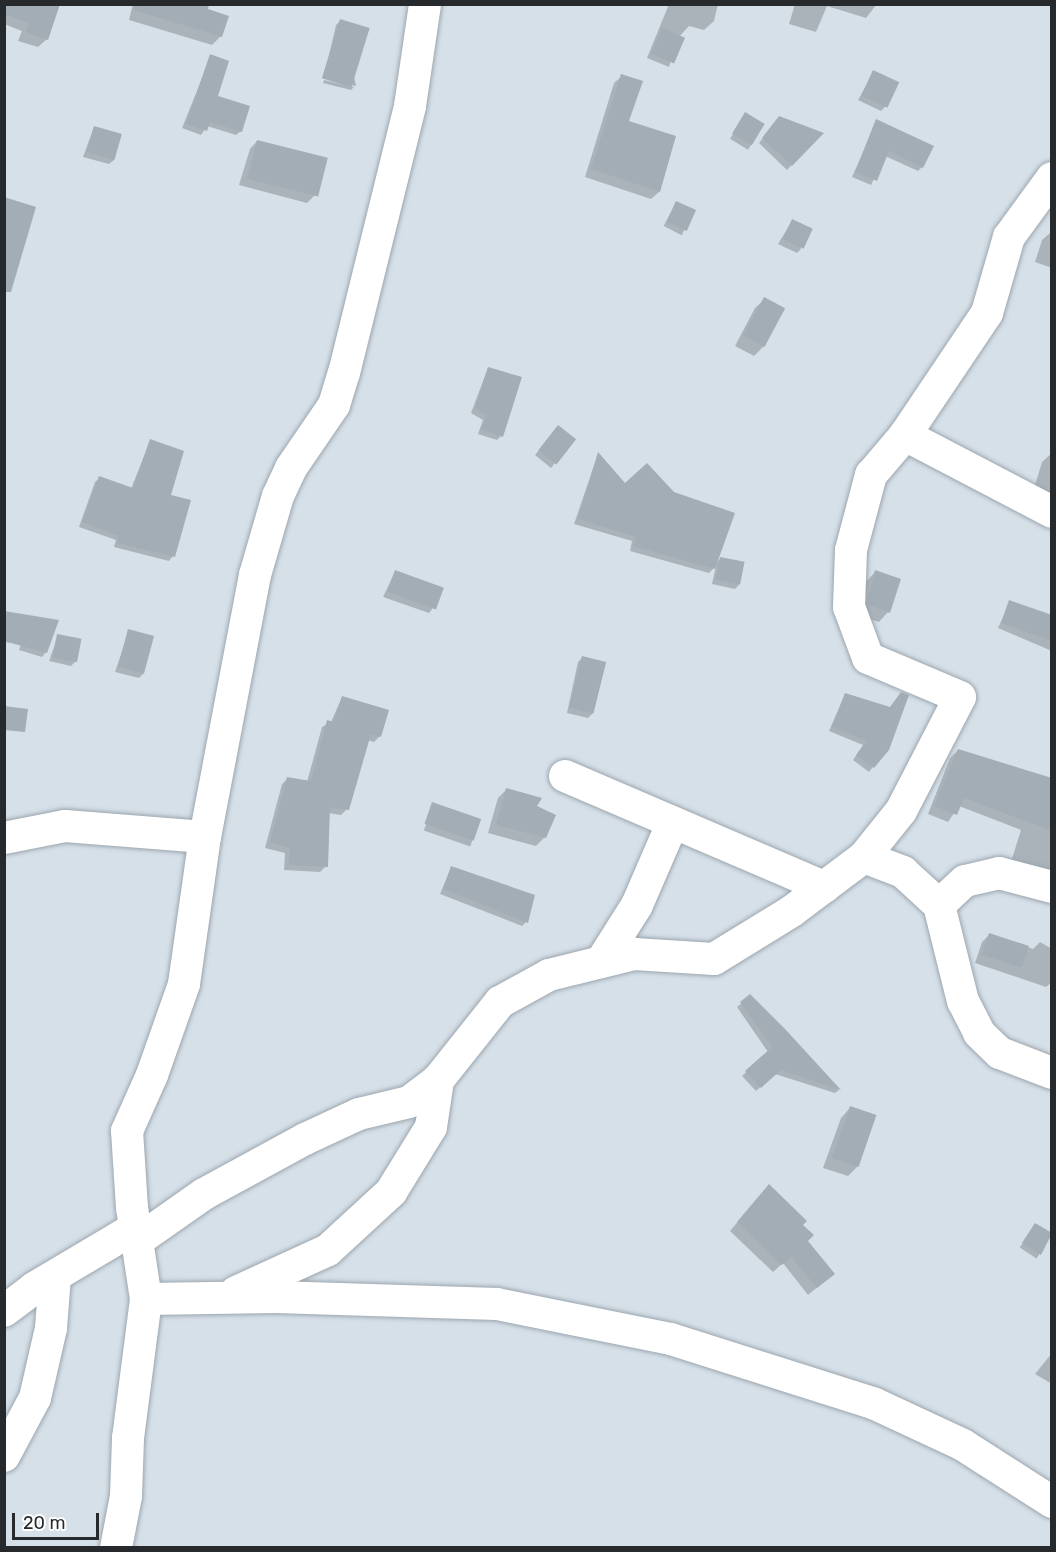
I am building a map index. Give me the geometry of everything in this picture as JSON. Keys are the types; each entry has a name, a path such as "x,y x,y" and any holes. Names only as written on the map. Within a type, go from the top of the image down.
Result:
{"street":[{"path":"116,1548 126,1497 128,1438 146,1299 126,1151 127,1131 152,1075 184,984 205,837 255,575 278,496 291,468 334,405 344,373 410,106 426,4"},
{"path":"4,1311 55,1276 136,1235 204,1194 305,1139 359,1114 409,1102 438,1080 500,1002 549,975 634,954 714,959 824,887 864,857 902,811 960,697 868,658 849,607 851,550 871,475 905,435 987,314 1009,237 1052,178"},
{"path":"905,435 1052,512"},
{"path":"565,776 824,887"},
{"path":"601,962 638,905 673,822"},
{"path":"4,838 65,826 205,837"},
{"path":"864,857 903,873 939,905 963,1001 979,1033 999,1053 1052,1073"},
{"path":"939,905 965,881 999,873 1052,887"},
{"path":"224,1298 328,1250 391,1192 431,1127 438,1080"},
{"path":"4,1456 35,1398 51,1328 55,1276"},
{"path":"146,1299 224,1298 497,1304 671,1339 873,1403 963,1445 1052,1502"}],"building":[{"path":"4,4 60,4 48,40 26,32 29,23 4,14"},
{"path":"135,4 209,4 208,9 229,16 222,37 134,10"},
{"path":"340,19 370,28 352,87 322,78"},
{"path":"662,28 685,38 674,64 651,54"},
{"path":"210,54 229,61 218,96 250,106 242,132 210,122 207,131 186,124"},
{"path":"873,70 899,82 887,108 861,95"},
{"path":"621,74 643,81 629,121 676,136 660,192 591,169"},
{"path":"745,112 765,124 752,145 732,133"},
{"path":"779,116 824,133 792,166 762,138"},
{"path":"876,119 934,146 923,168 889,151 877,181 855,172"},
{"path":"94,126 122,134 114,160 87,152"},
{"path":"257,140 328,158 318,196 247,179"},
{"path":"4,197 36,207 11,292 4,292"},
{"path":"676,201 696,210 687,231 667,222"},
{"path":"792,219 813,229 804,249 783,239"},
{"path":"764,297 785,308 765,347 743,336"},
{"path":"488,367 522,377 503,437 481,429 487,415 475,408"},
{"path":"558,425 576,439 556,464 538,450"},
{"path":"150,439 184,451 171,495 191,500 175,557 117,543 119,536 82,522 99,476 133,488"},
{"path":"598,452 625,483 647,463 674,492 735,513 715,569 633,546 636,537 578,519"},
{"path":"720,557 745,562 740,584 716,580"},
{"path":"395,570 444,588 436,609 387,592"},
{"path":"875,570 901,579 890,613 867,604"},
{"path":"1009,600 1052,615 1052,641 1001,623"},
{"path":"4,611 59,620 47,653 4,641"},
{"path":"128,629 154,636 144,674 118,667"},
{"path":"57,634 82,639 77,662 52,658"},
{"path":"582,656 606,662 593,713 569,707"},
{"path":"901,692 909,695 889,750 874,768 856,755 867,741 832,727 845,693 890,707"},
{"path":"342,696 389,710 381,737 371,734 349,810 330,807 328,867 289,865 290,848 270,842 287,777 311,781 327,720 334,722"},
{"path":"4,706 28,709 25,732 4,730"},
{"path":"958,749 1052,778 1052,831 964,798 957,815 934,806"},
{"path":"506,788 542,798 537,806 556,815 546,838 496,825"},
{"path":"432,802 481,819 474,841 425,824"},
{"path":"451,866 535,895 528,923 443,889"},
{"path":"989,933 1029,946 1022,968 982,955"},
{"path":"750,994 841,1090 781,1070 761,1088 745,1071 772,1047 740,1002"},
{"path":"850,1106 876,1115 859,1167 832,1158"},
{"path":"769,1184 807,1221 803,1225 814,1235 808,1241 835,1274 817,1288 791,1257 782,1265 737,1222"},
{"path":"1035,1223 1052,1233 1041,1255 1022,1243"}]}
